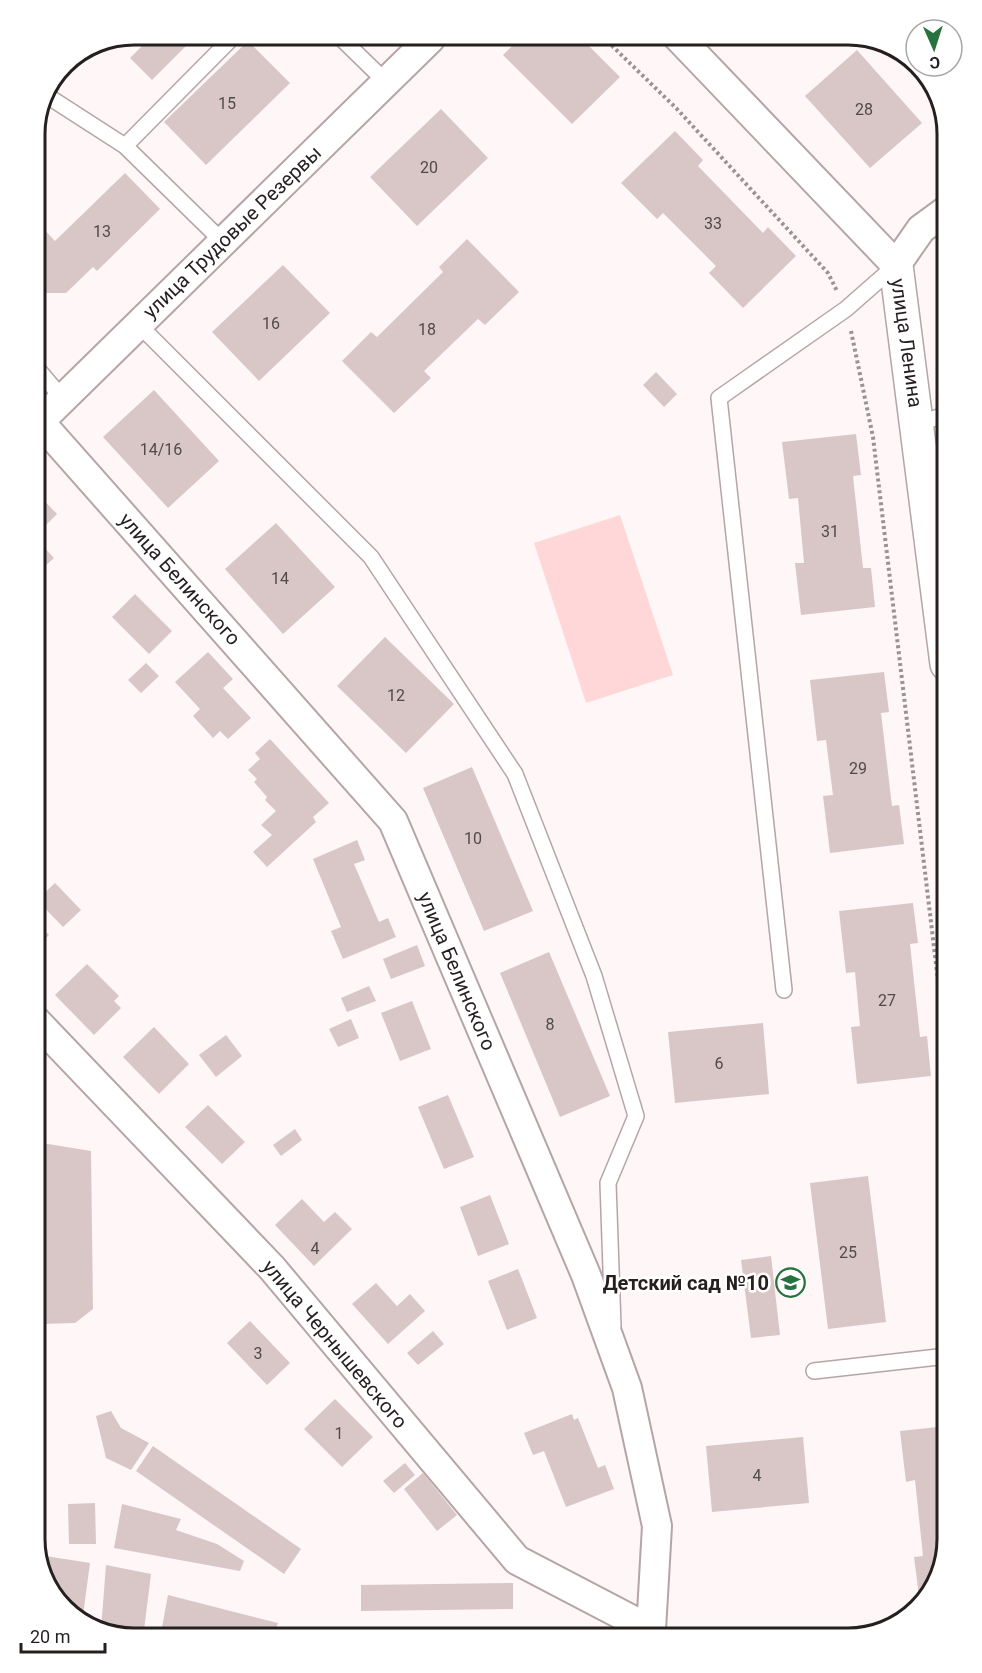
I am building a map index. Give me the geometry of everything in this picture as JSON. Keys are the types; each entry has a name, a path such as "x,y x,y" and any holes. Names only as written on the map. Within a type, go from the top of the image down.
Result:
{"street":[{"name":"улица Трудовые Резервы","path":"45,416 424,45"},
{"name":"улица Ленина","path":"686,45 896,264 933,419 937,488"},
{"path":"896,264 921,229 937,218"},
{"name":"улица Белинского","path":"45,433 393,820 586,1275 627,1388 657,1526 653,1628"},
{"name":"улица Чернышевского","path":"45,1031 272,1268 516,1560 642,1628"}],"lane":[{"path":"125,146 225,45"},
{"path":"348,45 386,82"},
{"path":"52,99 125,146 223,242"},
{"path":"784,990 719,398 846,309 896,264"},
{"path":"138,324 371,557 515,774 594,976 636,1116 608,1183 614,1353"},
{"path":"45,378 63,399"},
{"path":"814,1371 937,1357"}],"path":[{"path":"611,45 677,110 828,273 846,309 873,437 937,965"}],"shaded area":[{"path":"620,515 673,675 586,703 534,543"}],"building":[{"path":"143,45 187,45 152,80 130,58"},
{"path":"244,45 252,45 290,83 206,165 164,122"},
{"path":"513,45 588,45 620,77 572,124 503,55"},
{"path":"857,50 922,123 870,168 805,96"},
{"path":"441,109 488,158 417,226 370,177"},
{"path":"675,131 703,160 698,166 763,233 768,227 796,256 743,308 709,273 716,266 663,213 657,219 621,183"},
{"path":"125,173 160,209 97,271 93,267 66,293 45,293 45,230 55,241"},
{"path":"467,239 519,292 485,325 478,319 424,371 431,378 394,413 342,361 371,332 377,337 443,272 439,267"},
{"path":"283,265 330,313 259,381 212,332"},
{"path":"656,372 677,394 664,407 643,385"},
{"path":"154,390 219,461 168,508 103,437"},
{"path":"856,434 861,475 853,476 863,568 871,568 875,607 801,615 795,563 804,563 798,498 789,499 782,442"},
{"path":"45,501 57,514 45,526"},
{"path":"276,523 335,587 283,634 225,569"},
{"path":"45,548 54,558 45,566"},
{"path":"135,594 172,631 149,654 112,617"},
{"path":"385,637 454,704 406,753 337,686"},
{"path":"208,652 233,679 223,688 251,718 228,739 220,731 213,738 193,716 200,709 175,682"},
{"path":"146,663 159,676 141,693 128,680"},
{"path":"884,672 889,712 881,713 892,806 899,805 904,844 830,853 823,796 833,795 826,740 817,741 810,680"},
{"path":"270,739 329,803 313,817 316,822 267,867 253,852 272,835 261,825 276,811 265,800 267,797 254,782 257,779 248,770 260,759 255,753"},
{"path":"472,767 533,911 484,931 423,788"},
{"path":"357,840 365,860 354,864 379,922 388,918 396,937 343,959 331,931 341,927 313,859"},
{"path":"55,883 81,910 63,927 45,908 45,892"},
{"path":"913,903 918,943 910,944 920,1037 927,1036 931,1076 857,1084 851,1027 860,1026 855,972 846,973 839,911"},
{"path":"417,945 425,966 391,979 383,959"},
{"path":"549,952 610,1096 560,1117 500,973"},
{"path":"87,964 119,996 114,1001 121,1008 94,1035 55,995"},
{"path":"369,986 376,1001 347,1012 341,998"},
{"path":"412,1001 431,1049 400,1061 381,1013"},
{"path":"351,1019 359,1038 338,1047 329,1029"},
{"path":"763,1023 769,1094 675,1103 668,1032"},
{"path":"154,1027 189,1064 159,1094 123,1057"},
{"path":"226,1035 242,1056 216,1077 199,1055"},
{"path":"448,1095 474,1157 444,1169 418,1107"},
{"path":"208,1105 245,1142 222,1164 185,1127"},
{"path":"295,1129 302,1140 281,1156 273,1145"},
{"path":"45,1143 91,1151 93,1309 75,1323 45,1324"},
{"path":"868,1176 886,1322 828,1329 810,1183"},
{"path":"490,1195 509,1244 478,1256 460,1207"},
{"path":"302,1199 324,1222 335,1212 352,1229 314,1266 275,1225"},
{"path":"771,1256 780,1335 751,1338 741,1260"},
{"path":"518,1269 537,1318 507,1330 488,1281"},
{"path":"376,1283 397,1306 410,1294 425,1311 388,1344 352,1304"},
{"path":"250,1321 290,1363 267,1385 227,1343"},
{"path":"433,1331 444,1344 418,1365 407,1353"},
{"path":"335,1399 373,1437 342,1467 304,1429"},
{"path":"111,1411 121,1428 149,1443 131,1470 106,1458 96,1416"},
{"path":"572,1414 574,1420 578,1418 598,1468 605,1465 614,1489 566,1507 544,1451 533,1455 524,1433"},
{"path":"937,1427 936,1550 930,1573 919,1593 914,1557 923,1556 915,1480 906,1482 900,1431"},
{"path":"803,1437 809,1503 712,1512 706,1446"},
{"path":"153,1446 301,1549 284,1574 136,1471"},
{"path":"405,1463 415,1475 394,1493 383,1481"},
{"path":"423,1473 457,1515 437,1531 404,1489"},
{"path":"95,1503 96,1544 69,1544 68,1504"},
{"path":"122,1504 181,1519 176,1530 217,1544 244,1561 240,1571 114,1548"},
{"path":"47,1556 90,1563 83,1612 67,1598 60,1588"},
{"path":"106,1565 151,1574 144,1628 128,1628 102,1621"},
{"path":"513,1583 513,1609 361,1611 361,1585"},
{"path":"168,1595 278,1623 276,1628 162,1628"}],"place":[{"name":"Детский сад №10","path":"790,1283"}]}
